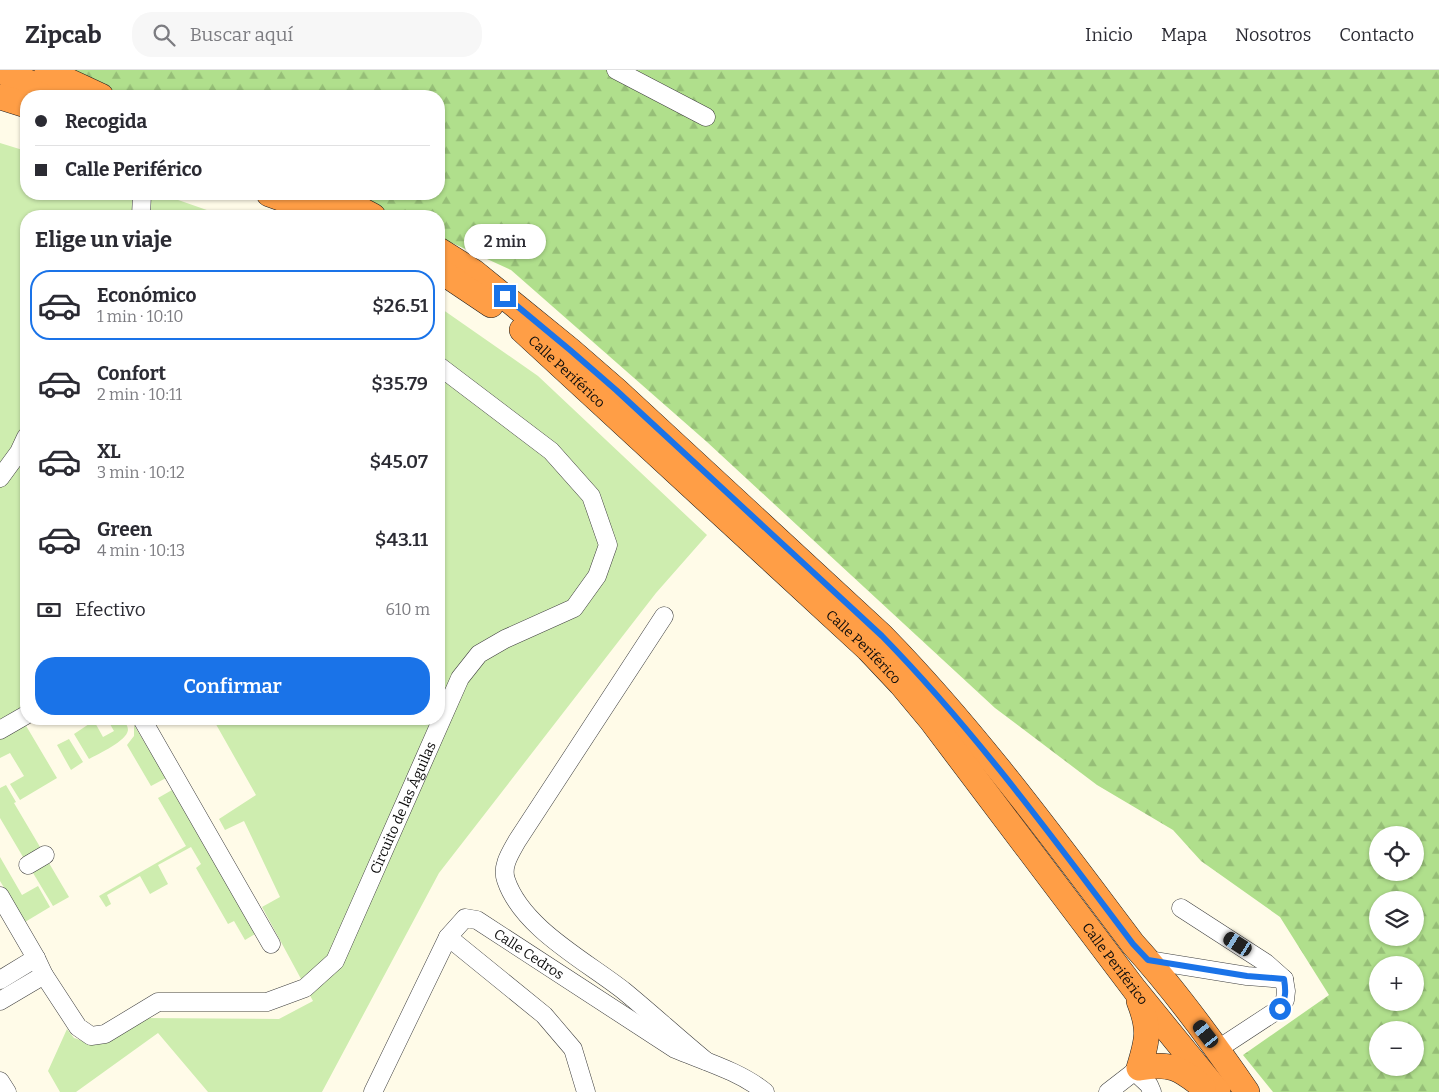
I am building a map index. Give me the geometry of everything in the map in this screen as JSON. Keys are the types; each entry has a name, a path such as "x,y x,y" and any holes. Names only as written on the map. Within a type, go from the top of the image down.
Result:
{"highway":[{"path":"44,70 88,90"},
{"path":"0,72 48,90"},
{"path":"0,97 20,103"},
{"path":"286,200 313,210"},
{"path":"336,200 362,210"},
{"name":"Calle Periférico","path":"445,254 474,272 616,390 882,636 978,742 1133,944 1148,960 1218,1049 1247,1092"},
{"name":"Calle Periférico","path":"445,274 481,297 514,323 868,649 931,720 1135,990 1218,1092"},
{"path":"1135,990 1148,1030 1148,1042 1137,1069"},
{"path":"1137,1069 1156,1065 1176,1068 1209,1092"}],"street":[{"path":"616,70 706,117"},
{"name":"Circuito de las Águilas","path":"445,371 551,451 591,496 608,545 597,576 574,608 505,639 479,654 460,678 445,712"},
{"path":"0,478 20,450"},
{"path":"664,616 517,840 506,862 505,878 518,902 549,936 623,990 706,1061"},
{"path":"0,730 20,718"},
{"path":"145,725 271,944"},
{"name":"Circuito de las Águilas","path":"0,896 44,975 78,1027 91,1036 105,1034 158,1002 267,1002 305,988 335,961 439,725"},
{"path":"28,865 45,855"},
{"path":"1181,908 1266,963 1284,979 1285,1000 1280,1009 1218,1049"},
{"name":"Calle Cedros","path":"373,1092 448,937 465,918 477,920 675,1049 706,1061 756,1085 764,1092"},
{"path":"448,937 544,1015 573,1049 586,1092"},
{"path":"0,980 36,958"},
{"path":"1148,960 1247,976 1284,979"},
{"path":"0,1001 44,975"},
{"path":"1108,1092 1137,1069 1152,1092"},
{"path":"0,1081 7,1092"}],"green space":[{"path":"68,70 1439,70 1439,1092 1273,1092 1243,1055 1329,995 1280,917 1201,861 1173,830 1097,785 995,708 707,442 511,270 445,240 445,210 378,210 355,200 445,200 445,90 113,90"},
{"path":"0,143 20,149 20,200 178,200 207,210 20,210 20,708 0,720"},
{"path":"445,311 538,376 707,535 656,593 439,873 322,1092 208,1092 158,1033 76,1092 60,1092 48,1071 67,1029 74,1038 96,1045 141,1018 279,1019 313,1001 262,907 280,897 244,821 225,830 219,819 256,795 216,725 445,725"},
{"path":"26,725 57,778 20,800 10,784 24,776 10,753 0,758 0,739"},
{"path":"88,725 96,725 103,737 114,731 110,725 126,725 128,730 118,743 89,759 74,734"},
{"path":"134,725 166,778 151,786 127,745 134,736"},
{"path":"69,739 83,762 71,770 57,745"},
{"path":"6,785 16,802 14,803 43,852 26,862 0,818 0,788"},
{"path":"172,790 255,934 245,940 234,921 228,924 196,868 201,864 191,847 158,865 168,884 150,894 140,876 107,895 111,904 106,907 99,896 186,846 158,798"},
{"path":"0,857 22,895 38,886 50,907 25,922 0,881"},
{"path":"46,858 69,897 53,906 30,868"}],"route":[{"path":"505,296 616,390 882,636 916,672 1005,776 1133,944 1148,960 1247,976 1284,979 1285,1000 1280,1009"}]}
